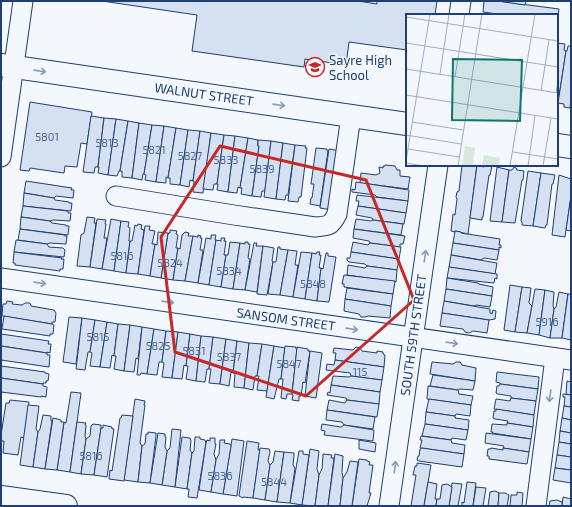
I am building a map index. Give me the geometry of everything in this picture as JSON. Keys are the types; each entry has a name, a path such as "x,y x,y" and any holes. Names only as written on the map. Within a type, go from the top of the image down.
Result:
{"main road":[{"name":"WALNUT STREET","path":"7,66 406,124"},
{"path":"558,145 571,147"},
{"path":"1,497 66,506"}],"street":[{"path":"1,157 7,66 24,1"},
{"path":"459,14 461,1"},
{"path":"116,196 315,227 326,226 332,223 337,214 351,116"},
{"name":"SOUTH 59TH STREET","path":"389,506 438,166"},
{"name":"SANSOM STREET","path":"1,278 563,359"},
{"path":"536,506 563,359"}],"highlighted area":[{"path":"220,146 366,180 414,300 306,396 175,352 161,237"}],"building":[{"path":"102,1 358,1 377,4 377,1 437,1 435,14 406,14 406,50 349,42 346,65 305,59 304,67 192,51 197,15"},
{"path":"484,1 498,1 559,9 558,16 558,14 497,14 483,12"},
{"path":"498,1 526,1 525,5"},
{"path":"558,43 565,44 564,50 566,51 558,103"},
{"path":"568,46 571,46 570,108 564,107 564,104 558,103"},
{"path":"30,102 92,112 87,144 81,143 77,167 65,166 64,173 30,168 29,171 20,170"},
{"path":"91,116 104,118 98,167 95,167 94,173 83,172"},
{"path":"104,118 116,119 108,175 98,173"},
{"path":"116,119 128,121 120,171 117,176 108,175"},
{"path":"128,121 139,123 132,178 122,177 122,171 120,171"},
{"path":"139,123 152,125 142,180 132,178"},
{"path":"152,125 164,126 156,182 145,180 146,175 144,174"},
{"path":"164,126 176,128 166,183 156,182"},
{"path":"176,128 188,130 180,185 170,184 170,178 168,178"},
{"path":"188,130 200,131 193,181 190,180 189,187 180,185"},
{"path":"200,131 211,133 203,193 193,192 193,181"},
{"path":"211,133 224,135 217,184 214,184 213,190 203,189"},
{"path":"224,135 235,136 228,192 217,190"},
{"path":"235,136 248,138 240,188 238,187 237,193 228,192"},
{"path":"248,138 258,140 259,146 252,196 241,194 242,188 240,188"},
{"path":"258,140 271,141 265,191 262,191 261,197 252,196 259,146"},
{"path":"271,141 283,143 276,199 264,197"},
{"path":"283,143 295,145 288,195 286,195 285,200 276,199"},
{"path":"295,145 306,146 305,148 307,148 301,197 299,197 298,202 288,201"},
{"path":"316,148 327,149 328,151 320,206 310,204 314,184 311,184"},
{"path":"329,149 340,151 332,210 320,208"},
{"path":"385,165 395,166 397,170 400,170 400,176 410,177 408,189 360,183 361,173 376,175 380,173 379,167 383,168"},
{"path":"462,166 477,166 468,234 451,231 453,214 455,215 457,192 459,191"},
{"path":"477,166 492,166 489,175 482,220 470,218"},
{"path":"497,167 509,170 502,222 490,221"},
{"path":"514,167 517,170 524,171 515,223 502,222 509,170 512,170"},
{"path":"528,171 541,173 533,226 522,225 521,221"},
{"path":"541,173 555,175 552,184 547,225 545,228 533,226"},
{"path":"559,175 571,179 571,196 565,237 552,235"},
{"path":"26,181 72,188 71,190 74,190 73,198 56,196 54,198 24,193"},
{"path":"356,182 409,190 408,201 352,192 352,189 355,190"},
{"path":"24,193 54,198 55,200 72,203 71,211 23,206"},
{"path":"357,195 408,201 406,213 358,206 359,201 356,201"},
{"path":"571,196 571,231 566,230"},
{"path":"23,206 68,211 68,213 71,213 70,221 50,221 21,217"},
{"path":"358,206 406,213 404,224 373,220 372,218 356,215"},
{"path":"21,217 50,221 52,223 69,226 68,235 20,229"},
{"path":"87,217 95,218 94,223 96,223 90,267 77,266 81,235 84,233"},
{"path":"97,219 106,220 104,238 107,238 102,269 90,267"},
{"path":"111,219 121,221 114,271 102,269"},
{"path":"356,219 403,224 401,235 354,229"},
{"path":"121,221 129,222 128,227 130,228 126,273 114,271"},
{"path":"138,224 142,225 141,229 144,230 138,274 126,273 130,241 132,241 135,225 137,226"},
{"path":"145,226 150,226 149,230 155,231 152,244 155,244 150,276 138,274"},
{"path":"20,229 65,235 67,236 66,244 47,244 18,240"},
{"path":"354,229 405,236 403,244 400,244 400,247 370,243 369,241 353,238"},
{"path":"170,230 177,231 176,234 178,235 176,248 178,248 173,280 161,278 168,233 170,233"},
{"path":"455,231 500,239 499,245 501,245 501,248 499,247 499,250 453,243"},
{"path":"158,232 168,233 161,278 150,276 155,244 157,245"},
{"path":"185,232 189,233 188,236 193,236 185,281 173,280 178,248 180,249 182,235"},
{"path":"198,235 202,238 200,250 203,250 198,283 185,281 193,236 198,237"},
{"path":"211,235 216,235 216,240 209,285 198,283 206,238 211,239"},
{"path":"221,238 225,238 224,241 226,241 224,255 226,255 221,287 209,285 216,240 221,241"},
{"path":"16,240 47,244 49,247 63,248 65,250 64,257 14,252"},
{"path":"230,242 240,243 233,289 221,287 226,255 228,255"},
{"path":"245,242 250,244 248,258 250,259 245,290 233,289 240,243 245,244"},
{"path":"353,242 368,245 370,243 401,247 399,259 351,252"},
{"path":"254,243 257,243 256,246 263,246 257,292 245,290"},
{"path":"453,243 499,250 497,260 484,258 481,260 451,255"},
{"path":"263,246 274,248 267,295 257,294"},
{"path":"278,247 280,247 280,249 288,250 280,295 268,294 273,262 276,262"},
{"path":"288,250 297,251 295,265 298,265 293,297 280,295"},
{"path":"14,252 62,258 61,259 64,259 63,269 60,269 60,271 15,265 15,263 13,263"},
{"path":"301,252 312,253 305,299 293,297"},
{"path":"317,252 320,252 319,255 321,255 319,268 321,268 317,301 305,299 312,253 316,254"},
{"path":"351,252 399,259 397,270 349,262 347,258 350,258"},
{"path":"326,253 328,253 328,256 336,257 329,302 317,301 321,268 323,269"},
{"path":"451,255 497,263 495,274 449,267"},
{"path":"348,265 365,268 367,266 397,270 396,282 347,275"},
{"path":"449,267 497,274 497,279 495,278 494,283 447,278"},
{"path":"344,275 395,281 393,294 344,287 344,284 342,284"},
{"path":"447,278 493,287 492,296 446,289"},
{"path":"510,285 522,287 515,332 504,330"},
{"path":"522,287 531,288 529,303 532,306 527,333 515,332"},
{"path":"347,288 393,294 391,306 345,299"},
{"path":"446,289 492,296 490,307 444,301"},
{"path":"535,289 545,290 539,335 527,333"},
{"path":"545,290 554,292 554,309 550,338 539,335"},
{"path":"559,292 568,294 562,338 550,338 554,309 556,307"},
{"path":"568,294 571,294 571,340 562,338"},
{"path":"345,299 391,306 390,318 368,316 361,317 359,314 344,311"},
{"path":"7,301 13,302 12,304 22,305 25,303 30,303 31,306 54,310 56,313 55,322 52,322 52,324 2,316 3,304 6,304"},
{"path":"444,301 490,309 490,313 492,314 493,310 496,311 495,319 489,320 442,313"},
{"path":"442,313 489,320 487,333 473,331 469,333 465,332 463,329 440,326"},
{"path":"4,316 52,324 54,325 53,334 50,334 50,336 2,329"},
{"path":"69,317 82,318 76,364 63,362"},
{"path":"82,318 95,320 90,352 88,352 85,370 76,369"},
{"path":"95,320 107,322 100,367 90,366 92,353 90,352"},
{"path":"107,322 118,324 114,356 112,355 110,368 100,367"},
{"path":"118,324 130,325 124,371 114,369"},
{"path":"130,325 142,327 138,359 136,358 134,372 124,371"},
{"path":"142,327 154,329 147,374 141,373 140,375 137,375"},
{"path":"154,329 166,331 162,362 159,362 157,375 147,374"},
{"path":"166,331 178,332 172,378 162,377 164,363 162,362"},
{"path":"178,332 190,334 186,366 184,365 182,379 172,378"},
{"path":"1,334 49,341 48,344 51,344 50,353 1,346"},
{"path":"190,334 201,336 196,381 186,379"},
{"path":"201,336 213,337 209,369 207,369 205,382 196,381"},
{"path":"213,337 226,339 220,384 209,383 211,369 209,369"},
{"path":"226,339 237,341 233,373 231,372 229,386 220,384"},
{"path":"237,341 249,343 244,388 234,387 235,373 233,373"},
{"path":"249,343 262,344 257,376 255,376 253,390 244,388"},
{"path":"262,344 274,346 267,391 257,390 259,376 257,376"},
{"path":"1,346 47,353 47,355 50,355 49,367 1,360"},
{"path":"274,346 285,348 281,379 279,379 274,399 266,397"},
{"path":"285,346 296,347 297,349 292,394 287,394 286,399 281,398 283,379 281,379"},
{"path":"297,347 308,349 308,351 310,351 305,383 303,382 299,401 292,400"},
{"path":"356,347 360,348 362,351 377,353 377,351 383,352 385,355 384,367 335,360 336,353 333,353 334,348 353,350"},
{"path":"310,351 322,353 316,398 305,396"},
{"path":"335,360 384,367 382,380 351,376 350,373 326,370 327,364 334,365"},
{"path":"432,362 453,364 460,362 462,365 476,368 475,381 430,374"},
{"path":"1,366 45,372 49,374 48,381 43,384 1,378"},
{"path":"497,372 539,377 538,389 500,384 496,382"},
{"path":"433,375 475,381 473,390 458,390 430,386"},
{"path":"333,376 351,376 382,380 380,392 331,385"},
{"path":"1,378 43,384 43,386 47,387 46,397 1,392"},
{"path":"567,381 571,382 571,395 566,394"},
{"path":"500,384 538,389 536,401 511,398 511,396 498,394 496,393 497,386"},
{"path":"331,385 380,392 379,404 347,400 346,398 327,395 328,392 330,393"},
{"path":"428,386 458,390 459,394 473,396 471,405 427,399"},
{"path":"71,392 81,393 70,472 57,470 64,422 66,423"},
{"path":"563,394 571,395 571,407 564,406 565,397 563,397"},
{"path":"511,398 536,401 534,415 494,409 496,399 510,401"},
{"path":"135,399 145,401 140,443 142,446 138,482 124,480"},
{"path":"429,399 471,405 470,416 456,414 455,416 426,412"},
{"path":"10,400 29,402 24,438 21,437 18,455 3,453 4,441 1,441 6,403 9,403"},
{"path":"329,400 345,403 347,400 379,404 377,417 327,410"},
{"path":"28,405 39,406 36,429 38,432 33,467 20,465"},
{"path":"564,406 571,407 571,420 562,418"},
{"path":"496,409 534,415 533,427 507,423 508,421 495,419 493,418 494,411 496,411"},
{"path":"327,410 375,417 373,429 344,425 342,422 326,420"},
{"path":"426,412 455,416 455,418 469,420 468,430 425,424"},
{"path":"43,415 51,416 52,421 45,469 33,467 38,432"},
{"path":"122,415 133,416 124,481 109,479 110,470 112,471 120,418"},
{"path":"53,418 64,422 57,470 45,469"},
{"path":"562,418 571,420 571,433 560,431"},
{"path":"77,422 86,423 86,439 81,474 70,472"},
{"path":"507,423 533,427 531,439 491,432 492,424 507,425"},
{"path":"93,424 101,425 94,475 81,474 86,439 90,436 91,426"},
{"path":"322,424 341,427 344,425 374,430 373,441 324,435 325,431 321,430"},
{"path":"425,424 468,430 466,440 452,438 451,440 422,436"},
{"path":"103,425 114,429 107,477 94,475 101,428 103,428"},
{"path":"172,429 181,430 175,487 162,485 167,451 170,448"},
{"path":"560,431 571,433 571,444 559,442"},
{"path":"148,432 156,433 150,483 138,482 142,446 145,444 146,434 148,434"},
{"path":"158,433 165,434 166,437 165,447 167,451 162,485 150,483"},
{"path":"486,433 531,439 529,452 503,448 504,446 485,443"},
{"path":"421,436 451,440 452,443 465,445 464,454 420,448 422,440 420,440"},
{"path":"182,437 190,438 191,441 190,450 192,453 187,489 175,487"},
{"path":"195,437 200,437 200,439 205,440 206,443 197,498 188,497 189,489 187,489"},
{"path":"210,438 215,438 216,444 214,454 216,460 211,492 199,490 206,443 207,440 210,441"},
{"path":"232,439 244,441 237,496 223,494"},
{"path":"220,440 225,440 224,443 230,444 231,446 223,494 211,492 216,460 219,454"},
{"path":"359,440 376,443 375,452 359,449"},
{"path":"247,441 259,443 258,450 260,450 253,498 243,498 239,496"},
{"path":"559,442 571,444 571,457 557,455"},
{"path":"260,448 269,449 270,452 268,461 270,465 265,500 253,498"},
{"path":"422,448 464,454 462,467 419,461 417,460 420,449"},
{"path":"503,448 529,452 527,464 489,459 489,456 487,456 488,449 503,450"},
{"path":"310,449 319,451 317,469 319,475 315,506 302,505"},
{"path":"275,451 284,452 277,502 265,500 270,465 273,462"},
{"path":"299,451 303,451 303,454 309,455 302,505 290,503"},
{"path":"284,452 294,453 293,465 295,468 290,503 277,502"},
{"path":"323,454 332,455 331,458 334,458 328,506 315,506 319,475 322,469"},
{"path":"335,454 343,456 343,478 340,506 328,506"},
{"path":"557,455 571,457 571,470 555,468"},
{"path":"359,459 367,460 370,462 369,465 373,465 369,493 371,493 367,506 352,506"},
{"path":"350,461 358,462 352,506 340,506 343,478 347,472"},
{"path":"417,463 431,465 424,506 411,506 416,475 413,475"},
{"path":"555,468 571,470 571,483 553,480"},
{"path":"428,482 437,484 435,499 437,499 436,506 424,506"},
{"path":"467,482 476,483 473,506 462,506 462,502 464,503"},
{"path":"452,483 462,484 458,506 449,506"},
{"path":"447,484 452,487 449,506 436,506 437,499 440,499 442,485"},
{"path":"476,487 486,488 483,506 473,506"},
{"path":"495,491 499,493 498,506 488,506 490,492"},
{"path":"517,492 523,493 522,506 510,506 511,495 517,495"},
{"path":"499,493 509,495 507,506 498,506"},
{"path":"563,497 571,499 571,506 562,506"},
{"path":"557,500 562,502 562,506 549,506 550,501"}],"place":[{"name":"Sayre High School","path":"315,67"}]}
